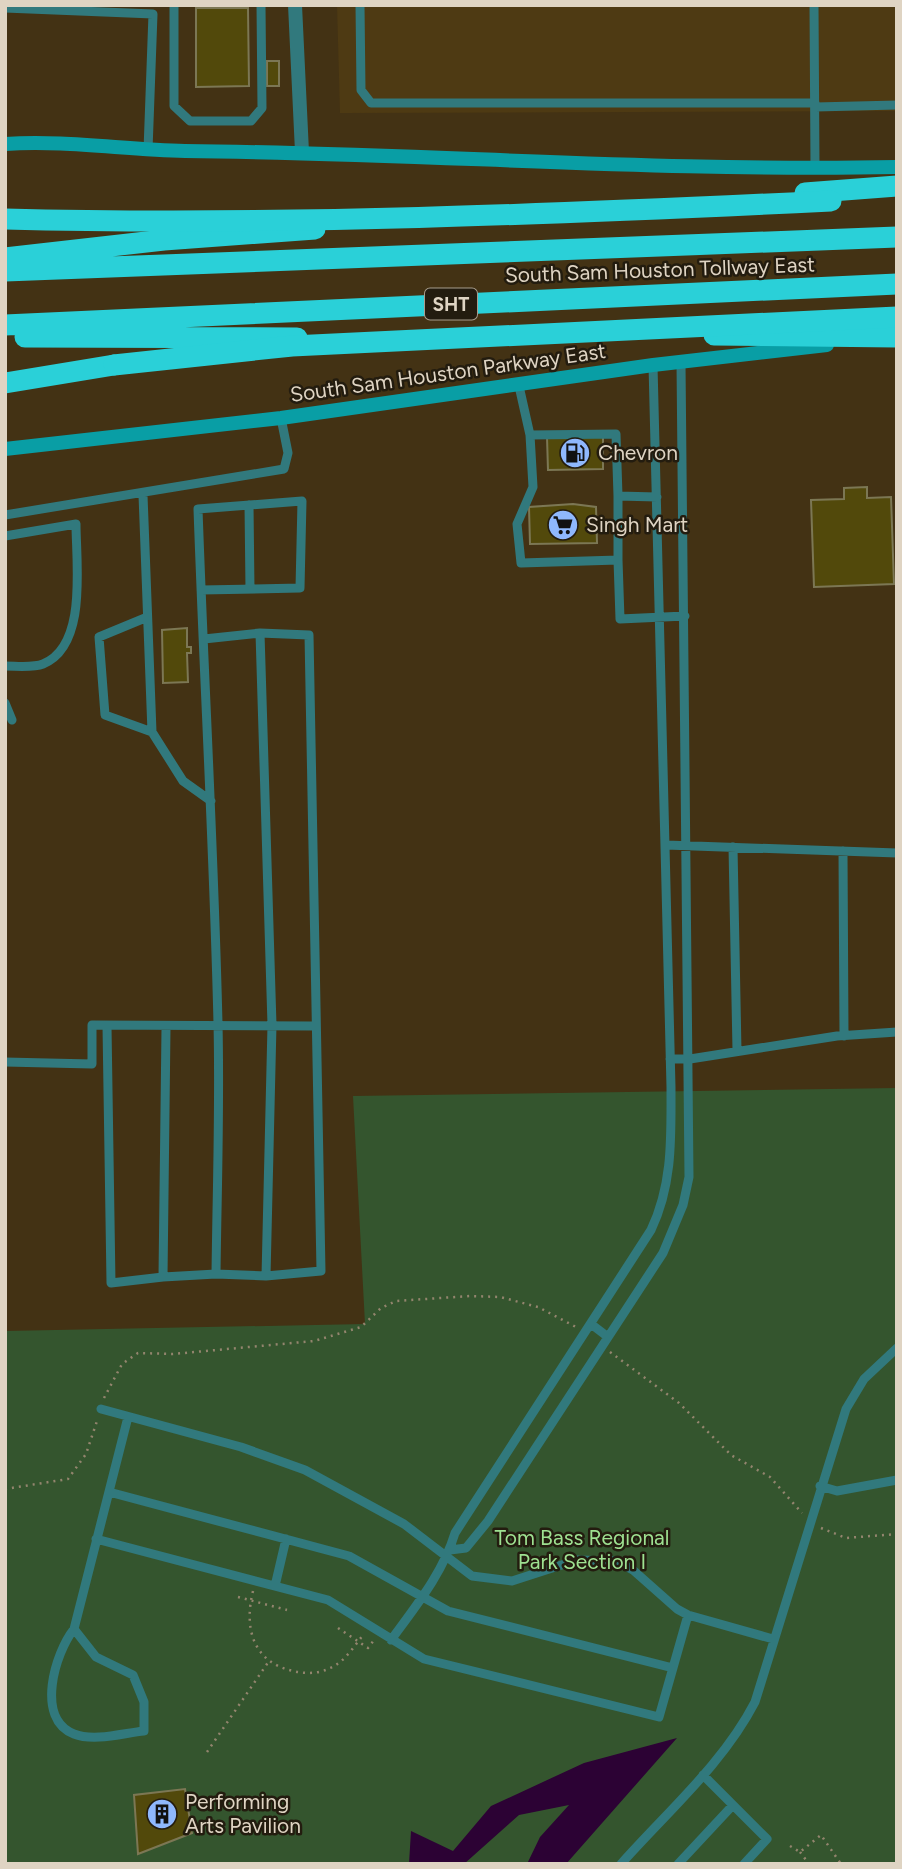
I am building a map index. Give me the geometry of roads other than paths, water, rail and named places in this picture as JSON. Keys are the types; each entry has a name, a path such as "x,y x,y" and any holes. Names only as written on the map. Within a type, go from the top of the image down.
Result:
{"highway":[{"path":"5,258 164,240 897,186"},
{"path":"5,219 205,222 550,215 897,198"},
{"name":"South Sam Houston Tollway East","path":"5,271 897,237"},
{"name":"South Sam Houston Tollway East","path":"5,325 897,284"},
{"path":"5,374 292,346 897,317"},
{"path":"5,337 658,334 897,338"},
{"path":"5,383 114,365"}],"main road":[{"path":"5,138 148,150 302,152 637,164 897,167"},
{"path":"5,144 48,141"},
{"name":"South Sam Houston Parkway East","path":"5,449 25,449 281,418 653,365 897,338"},
{"path":"5,458 25,449"}],"street":[{"path":"295,5 302,152"}],"lane":[{"path":"174,5 174,106 190,121 251,121 262,108 261,5"},
{"path":"360,5 361,90 372,103 897,105"},
{"path":"814,5 815,167"},
{"path":"5,8 155,10 148,150"},
{"path":"448,1553 466,1548 488,1521 663,1253 683,1205 689,1177 688,845 681,363"},
{"path":"391,1640 422,1598 448,1553 454,1534 588,1328 661,1209 670,1163 670,1059 653,365"},
{"path":"519,386 530,435 533,487 517,524 521,563 618,560"},
{"path":"5,515 143,495 284,469 288,453 281,418"},
{"path":"530,435 616,434 620,619 685,616"},
{"path":"143,495 145,618 152,732 183,781 211,801"},
{"path":"618,496 657,497"},
{"path":"201,590 300,588 302,501 198,509 201,590 211,801 218,1026 216,1274"},
{"path":"248,505 250,589"},
{"path":"5,536 76,524 76,618 69,636 58,655 41,665 5,666"},
{"path":"145,618 99,637 104,715 152,732"},
{"path":"107,1026 111,1283 163,1277 216,1274 266,1276 321,1271 309,635 260,633 204,639"},
{"path":"260,633 272,1025 266,1276"},
{"path":"5,704 12,720"},
{"path":"666,845 897,853"},
{"path":"733,847 737,1051"},
{"path":"843,851 844,1036"},
{"path":"5,1062 92,1063 92,1026 315,1026"},
{"path":"163,1277 166,1028"},
{"path":"670,1059 690,1059 844,1036 897,1032"},
{"path":"588,1328 608,1336"},
{"path":"624,1863 734,1738 755,1702 835,1438 853,1395 864,1379 897,1348"},
{"path":"101,1409 241,1447 305,1470 404,1524 448,1553 472,1576 512,1581 577,1560 616,1561 634,1570 677,1609 688,1615 773,1639"},
{"path":"74,1629 96,1657 133,1675 144,1702 144,1731 93,1737 74,1734 61,1725 50,1701 64,1642 74,1629 128,1417"},
{"path":"820,1486 837,1491 897,1480"},
{"path":"109,1492 366,1563 448,1611 673,1668"},
{"path":"96,1539 328,1600 424,1659 659,1717 688,1615"},
{"path":"275,1586 286,1539"},
{"path":"703,1775 767,1839 744,1864"},
{"path":"678,1864 733,1805"}],"place":[{"name":"Chevron","path":"575,453"},
{"name":"Singh Mart","path":"563,525"},
{"name":"Performing Arts Pavilion","path":"162,1814"}],"park label":[{"name":"Tom Bass Regional Park Section I","path":"582,1550"}]}
